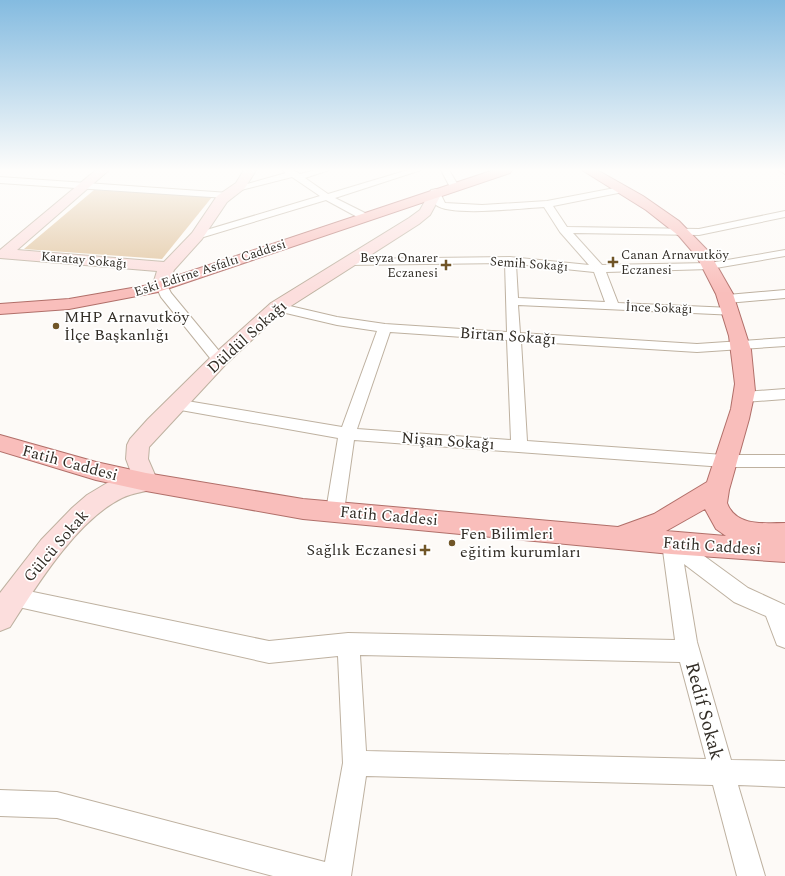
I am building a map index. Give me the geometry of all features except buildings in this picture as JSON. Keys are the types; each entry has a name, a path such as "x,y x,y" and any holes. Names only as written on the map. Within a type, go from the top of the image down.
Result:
{"main road":[{"name":"Eski Edirne Asfaltı Caddesi","path":"0,310 82,302 162,286 383,211"},
{"path":"652,211 684,232 696,246 710,266 730,305 740,346 744,397 724,461 715,501 720,516 728,524 743,532"},
{"name":"Fatih Caddesi","path":"0,443 96,471 146,482 304,509 671,543 785,551"},
{"path":"617,538 646,530 670,519 717,488"},
{"path":"671,543 700,531 711,530 785,534"}],"street":[{"path":"2,254 54,211"},
{"path":"214,211 197,236 163,274 162,286 165,294 219,360"},
{"path":"197,236 283,211"},
{"path":"353,211 365,217"},
{"name":"Düldül Sokağı","path":"146,482 137,459 138,445 175,404 219,360 277,307 414,221 426,211"},
{"name":"İnce Sokağı","path":"551,211 564,230 600,269 613,306 730,305 785,294"},
{"path":"564,230 699,232 785,214"},
{"name":"Semih Sokağı","path":"347,262 510,260 600,269 710,266 785,253"},
{"name":"Karatay Sokağı","path":"2,254 168,267"},
{"path":"510,260 515,337 519,446"},
{"path":"513,301 613,306"},
{"name":"Birtan Sokağı","path":"277,307 337,321 385,328 515,337 698,348 785,342"},
{"path":"335,511 347,434 385,328"},
{"path":"744,397 785,394"},
{"name":"Nişan Sokağı","path":"175,404 347,434 724,461 785,461"},
{"name":"Gülcü Sokak","path":"4,612 34,569 76,519 110,492 122,487 146,482"},
{"path":"671,543 741,595 779,612 785,638"},
{"name":"Redif Sokak","path":"671,543 688,651 751,876"},
{"path":"4,612 269,652 348,644 688,651"},
{"path":"337,876 355,763 348,644"},
{"path":"355,763 785,774"},
{"path":"0,803 57,805 325,876"}],"shaded area":[{"path":"69,211 201,211 162,259 24,249"}],"place":[{"name":"Canan Arnavutköy Eczanesi","path":"613,262"},
{"name":"Beyza Onarer Eczanesi","path":"446,265"},
{"name":"MHP Arnavutköy İlçe Başkanlığı","path":"56,326"},
{"name":"Fen Bilimleri eğitim kurumları","path":"452,543"},
{"name":"Sağlık Eczanesi","path":"425,550"}]}
